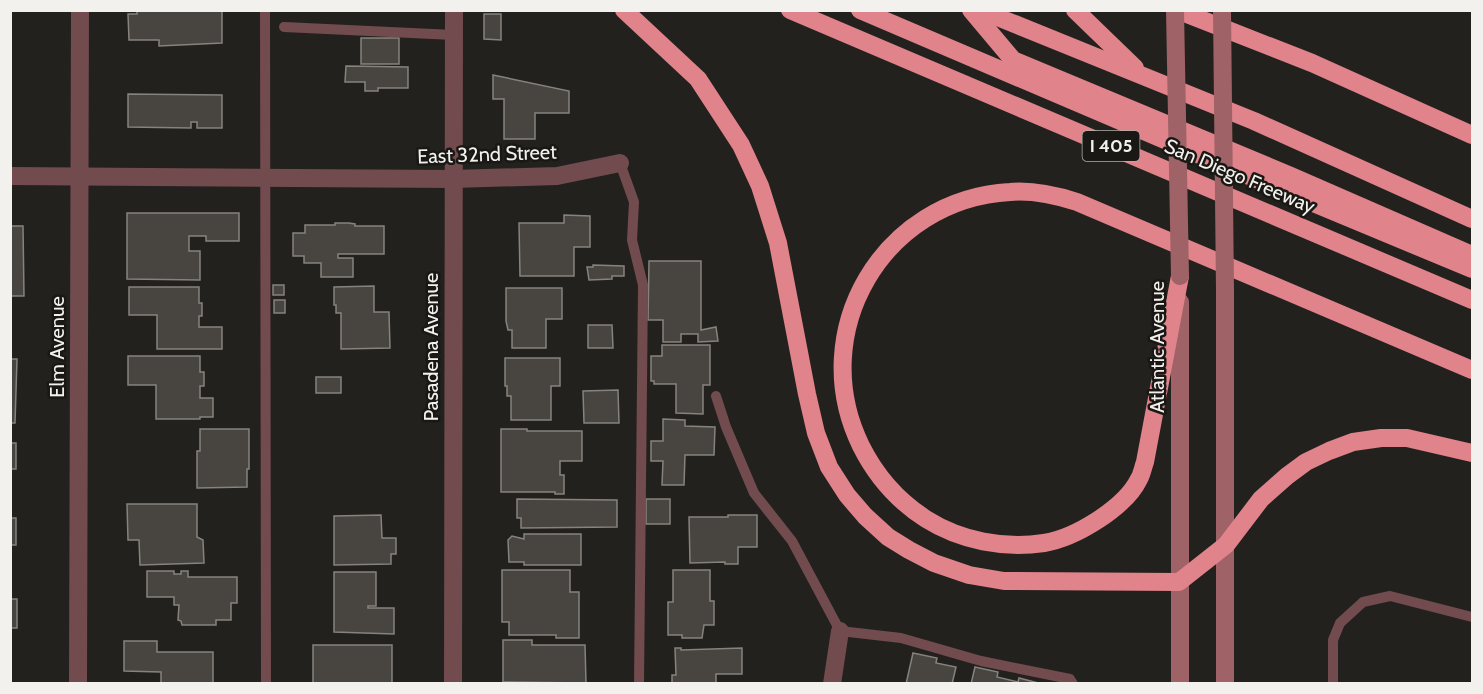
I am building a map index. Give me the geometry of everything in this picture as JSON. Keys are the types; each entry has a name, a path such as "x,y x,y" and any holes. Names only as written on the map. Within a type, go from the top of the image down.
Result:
{"highway":[{"path":"624,10 698,79 741,145 760,186 778,243 796,347 816,433 829,467 866,516 888,537 909,550 934,563 969,575 1004,581 1179,582 1226,545 1261,499 1306,462 1329,450 1353,442 1381,438 1407,438 1473,453"},
{"name":"San Diego Freeway","path":"790,10 1473,300"},
{"path":"861,10 1473,269"},
{"path":"971,10 1013,60 1473,255"},
{"path":"980,10 1254,121 1473,219"},
{"path":"1075,10 1143,75"},
{"path":"1176,10 1312,63 1473,135"},
{"path":"1425,115 1473,126"},
{"path":"1180,276 1145,462 1139,480 1120,502 1099,520 1079,532 1054,542 1013,545 992,544 953,532 915,512 881,479 867,458 848,416 843,395 842,370 846,331 860,291 880,257 911,228 949,206 990,194 1031,192 1051,194 1077,202 1473,370"}],"main road":[{"name":"Atlantic Avenue","path":"1176,10 1180,276 1180,684"},
{"path":"1222,10 1225,684"}],"street":[{"name":"Elm Avenue","path":"78,684 80,10"},
{"name":"Pasadena Avenue","path":"453,684 454,10"},
{"name":"East 32nd Street","path":"10,177 453,179 557,176 620,162"},
{"path":"832,684 840,631"}],"lane":[{"path":"266,10 266,684"},
{"path":"284,27 454,34"},
{"name":"East 32nd Street","path":"620,162 634,202 632,240 643,285 639,684"},
{"path":"716,396 726,427 754,493 792,541 840,631 901,638 981,661 1070,679 1073,684"},
{"path":"1333,684 1333,640 1340,623 1363,602 1390,596 1473,617"}],"building":[{"path":"137,10 222,11 222,43 159,46 159,40 129,40 128,14 137,14"},
{"path":"484,14 501,14 501,40 484,39"},
{"path":"361,38 399,38 399,64 361,64"},
{"path":"346,66 408,67 408,88 378,88 378,91 365,91 365,82 345,82"},
{"path":"493,75 569,91 569,113 535,113 535,139 504,139 504,99 493,99"},
{"path":"128,94 222,95 222,128 197,128 197,122 191,122 191,128 128,127"},
{"path":"127,213 239,213 239,241 206,241 206,236 189,236 189,251 200,251 200,280 127,279"},
{"path":"564,215 590,216 590,247 574,247 574,276 520,276 519,223 564,223"},
{"path":"335,223 384,226 384,254 338,254 338,258 353,258 353,277 321,277 321,263 304,263 304,256 293,256 293,233 305,233 305,225 335,225"},
{"path":"10,226 23,226 24,296 10,296"},
{"path":"649,261 701,261 701,330 716,327 718,341 698,342 698,334 681,334 681,342 663,342 663,320 648,320"},
{"path":"593,265 624,266 624,276 589,280 587,267 593,267"},
{"path":"273,285 284,285 284,295 273,295"},
{"path":"374,286 374,312 389,312 390,348 341,349 341,313 336,313 334,287"},
{"path":"129,287 199,287 202,316 199,316 199,327 222,327 222,349 157,349 157,315 129,315"},
{"path":"506,288 562,288 562,319 546,319 546,348 512,348 512,330 508,330 506,321"},
{"path":"274,300 285,300 285,313 274,313"},
{"path":"588,325 612,325 613,348 588,348"},
{"path":"662,345 710,345 710,385 703,385 703,414 676,413 676,384 654,384 654,381 651,381 651,356 662,356"},
{"path":"128,356 200,356 200,372 204,372 204,386 200,386 200,398 213,398 213,417 156,419 156,385 128,385"},
{"path":"505,358 560,358 560,386 551,386 551,420 511,420 511,396 507,396 507,386 505,386"},
{"path":"10,359 17,359 15,423 10,423"},
{"path":"316,377 341,377 341,393 316,393"},
{"path":"618,390 619,423 584,423 583,391"},
{"path":"663,419 685,420 685,426 715,427 714,455 685,455 684,485 662,485 663,461 651,461 651,441 663,441"},
{"path":"200,429 249,429 247,487 197,488 197,451 200,451"},
{"path":"501,429 582,431 582,461 560,461 560,475 564,475 564,494 501,492"},
{"path":"10,443 16,443 16,469 10,469"},
{"path":"517,499 617,500 617,527 521,528 521,518 517,518"},
{"path":"646,499 670,499 670,524 646,524"},
{"path":"127,504 197,504 197,537 203,540 204,563 140,565 139,540 128,540"},
{"path":"381,515 382,538 396,538 396,554 391,554 391,564 334,565 334,516"},
{"path":"728,515 757,515 757,547 738,547 738,564 690,563 689,517 728,517"},
{"path":"10,518 16,518 16,545 10,545"},
{"path":"524,534 581,534 581,565 524,565 524,562 509,562 508,540 512,536 524,539"},
{"path":"502,570 570,570 570,592 579,592 579,638 556,638 556,635 509,635 509,622 502,622"},
{"path":"673,570 710,570 710,601 714,601 714,625 704,625 702,638 668,635 668,602 673,602"},
{"path":"147,571 174,571 174,574 181,574 181,571 188,571 188,577 237,577 237,603 231,603 231,620 216,620 216,625 182,625 178,620 179,605 174,605 174,597 147,597"},
{"path":"334,572 376,572 376,606 368,606 368,608 394,608 394,634 334,632"},
{"path":"10,599 17,599 17,628 10,628"},
{"path":"503,640 532,640 532,645 585,645 586,683 503,682"},
{"path":"124,641 157,641 157,652 213,652 213,684 161,684 161,672 124,671"},
{"path":"313,645 392,645 392,684 313,684"},
{"path":"675,648 681,648 681,650 742,648 742,674 716,674 716,684 672,684 672,675 676,675"},
{"path":"913,653 937,658 936,663 956,667 952,684 906,684"},
{"path":"975,667 998,672 997,677 1018,682 1019,678 1042,684 971,684"}]}
